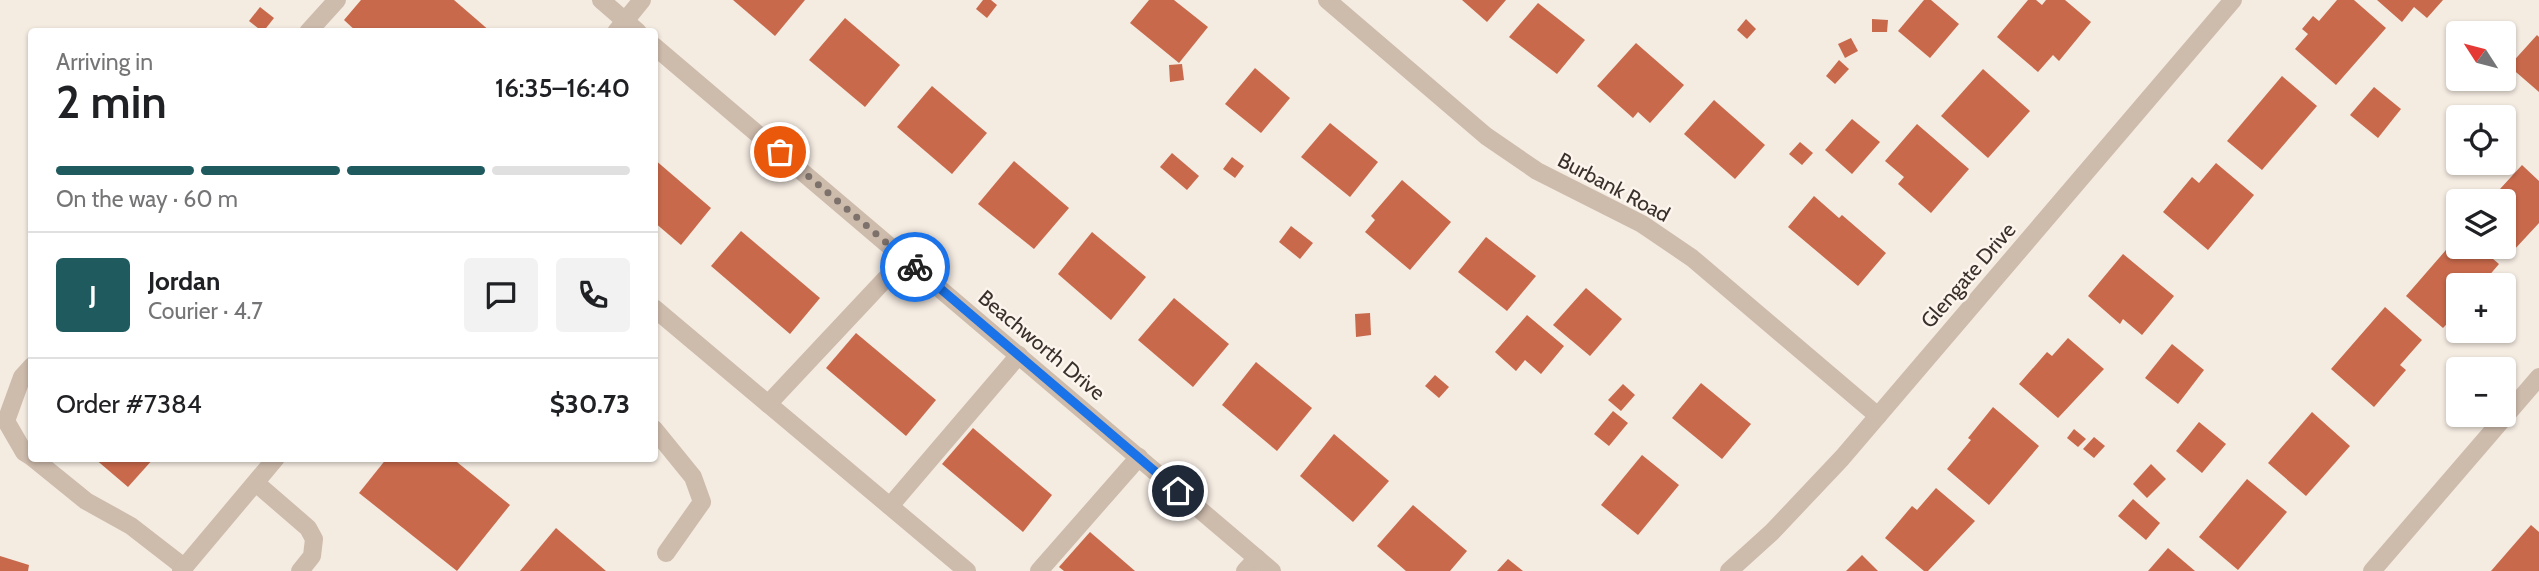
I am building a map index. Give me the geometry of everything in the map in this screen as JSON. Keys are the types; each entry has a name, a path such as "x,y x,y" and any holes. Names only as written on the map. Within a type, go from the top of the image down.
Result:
{"street":[{"path":"312,28 337,0"},
{"path":"601,0 626,28 642,0"},
{"name":"Burbank Road","path":"1327,0 1486,136 1537,171 1642,224 1692,258 1878,416"},
{"name":"Glengate Drive","path":"1730,571 1772,532 1842,458 2233,0"},
{"name":"Beachworth Drive","path":"658,49 1139,457 1251,565 1272,571"},
{"path":"768,404 905,258"},
{"path":"658,311 967,571"},
{"path":"890,506 1019,355"},
{"path":"28,370 22,377 6,421 28,455"},
{"path":"2372,571 2539,377"},
{"path":"658,434 693,477 702,502 666,554"},
{"path":"1038,571 1139,457"},
{"path":"37,462 86,501 131,526 183,569 273,462"},
{"path":"256,483 307,528 314,539 312,556 300,571"}],"building":[{"path":"361,0 454,0 486,28 353,28 344,20"},
{"path":"733,0 805,0 775,36"},
{"path":"983,0 991,0 997,5 987,18 976,9"},
{"path":"1149,0 1174,0 1208,27 1179,63 1130,23"},
{"path":"1462,0 1506,0 1487,22"},
{"path":"1924,0 1931,0 1959,24 1930,58 1898,31"},
{"path":"2028,0 2036,0 2042,5 2046,0 2065,0 2091,22 2059,61 2053,55 2038,72 1997,37"},
{"path":"2337,0 2354,0 2386,28 2336,85 2295,49 2308,34 2302,29 2313,16 2319,21"},
{"path":"2377,0 2443,0 2427,18 2414,7 2402,22"},
{"path":"1538,3 1585,40 1557,74 1509,37"},
{"path":"260,7 274,18 266,28 258,28 249,21"},
{"path":"845,18 900,65 865,107 809,60"},
{"path":"1746,19 1756,29 1747,39 1737,30"},
{"path":"1872,19 1888,20 1887,32 1872,32"},
{"path":"2537,35 2539,92 2516,72 2516,58"},
{"path":"1851,38 1858,51 1845,58 1838,44"},
{"path":"1636,43 1684,85 1650,123 1638,112 1633,118 1597,86"},
{"path":"1839,60 1849,69 1835,84 1826,76"},
{"path":"1182,64 1184,80 1170,82 1169,65"},
{"path":"1255,68 1290,98 1261,133 1225,104"},
{"path":"1983,69 2030,111 1988,158 1941,116"},
{"path":"2282,76 2317,106 2262,170 2227,141"},
{"path":"932,86 987,133 952,174 897,127"},
{"path":"2374,87 2401,109 2378,138 2350,115"},
{"path":"1714,100 1765,145 1735,179 1684,134"},
{"path":"1852,119 1880,142 1852,174 1825,150"},
{"path":"1330,123 1378,162 1350,197 1301,157"},
{"path":"1917,124 1969,169 1931,213 1898,184 1904,177 1885,161"},
{"path":"1800,142 1813,153 1802,165 1789,154"},
{"path":"1172,153 1199,176 1187,190 1160,167"},
{"path":"1232,157 1244,166 1235,178 1223,169"},
{"path":"1014,161 1069,208 1034,249 978,204"},
{"path":"658,162 711,208 681,245 658,225"},
{"path":"2216,163 2254,195 2208,250 2163,212 2192,177 2199,183"},
{"path":"2522,165 2539,181 2539,223 2516,248 2516,189 2500,189 2516,175"},
{"path":"1402,180 1451,222 1410,270 1365,232 1375,220 1371,216"},
{"path":"1814,196 1839,218 1842,215 1886,253 1858,286 1788,227"},
{"path":"1291,226 1313,243 1300,259 1279,242"},
{"path":"741,231 820,298 790,334 711,266"},
{"path":"1092,232 1146,277 1111,320 1058,274"},
{"path":"1486,237 1536,276 1507,311 1458,272"},
{"path":"2446,250 2446,259 2493,259 2499,264 2491,273 2446,273 2446,325 2443,328 2406,296"},
{"path":"2123,254 2174,296 2142,335 2123,319 2120,324 2088,296"},
{"path":"1586,288 1622,319 1590,356 1553,325"},
{"path":"1174,298 1229,344 1193,387 1138,340"},
{"path":"2385,307 2422,340 2400,365 2406,370 2374,407 2331,369"},
{"path":"1370,313 1371,335 1356,337 1355,314"},
{"path":"1527,315 1564,346 1541,374 1525,360 1516,371 1495,352"},
{"path":"856,333 936,400 906,436 826,368"},
{"path":"2068,338 2104,369 2058,418 2019,384 2047,352 2052,356"},
{"path":"2172,344 2204,370 2178,404 2145,378"},
{"path":"1256,362 1312,408 1277,451 1222,405"},
{"path":"1435,375 1449,387 1439,398 1425,386"},
{"path":"1701,383 1751,424 1722,459 1672,418"},
{"path":"1623,384 1635,395 1621,411 1608,400"},
{"path":"1993,407 2039,446 1989,505 1947,469"},
{"path":"1613,411 1628,423 1609,446 1594,434"},
{"path":"2312,412 2350,446 2306,496 2268,463"},
{"path":"2199,422 2226,444 2202,473 2176,451"},
{"path":"973,428 1052,495 1023,532 942,464"},
{"path":"2074,429 2086,439 2078,447 2067,438"},
{"path":"1334,434 1389,481 1353,522 1300,476"},
{"path":"2094,437 2105,446 2094,458 2083,449"},
{"path":"1642,455 1679,485 1638,535 1601,505"},
{"path":"99,462 150,462 128,487"},
{"path":"384,462 457,462 510,505 457,571 359,493"},
{"path":"2151,464 2166,479 2147,498 2133,484"},
{"path":"2247,479 2287,512 2238,570 2199,537"},
{"path":"1936,488 1975,521 1928,571 1924,571 1885,538 1912,506 1917,510"},
{"path":"2133,499 2160,523 2146,540 2118,516"},
{"path":"1413,505 1467,551 1450,571 1406,571 1377,546"},
{"path":"2531,525 2539,532 2539,571 2491,571"},
{"path":"556,528 606,571 520,571"},
{"path":"1090,532 1135,571 1064,571 1059,567"},
{"path":"2168,548 2195,571 2148,571"},
{"path":"1862,555 1878,571 1846,571"},
{"path":"0,556 29,565 28,571 0,571"},
{"path":"1508,559 1523,571 1497,571"}],"way so far":[{"path":"780,152 915,267"}],"route":[{"path":"915,267 1178,491"}]}
